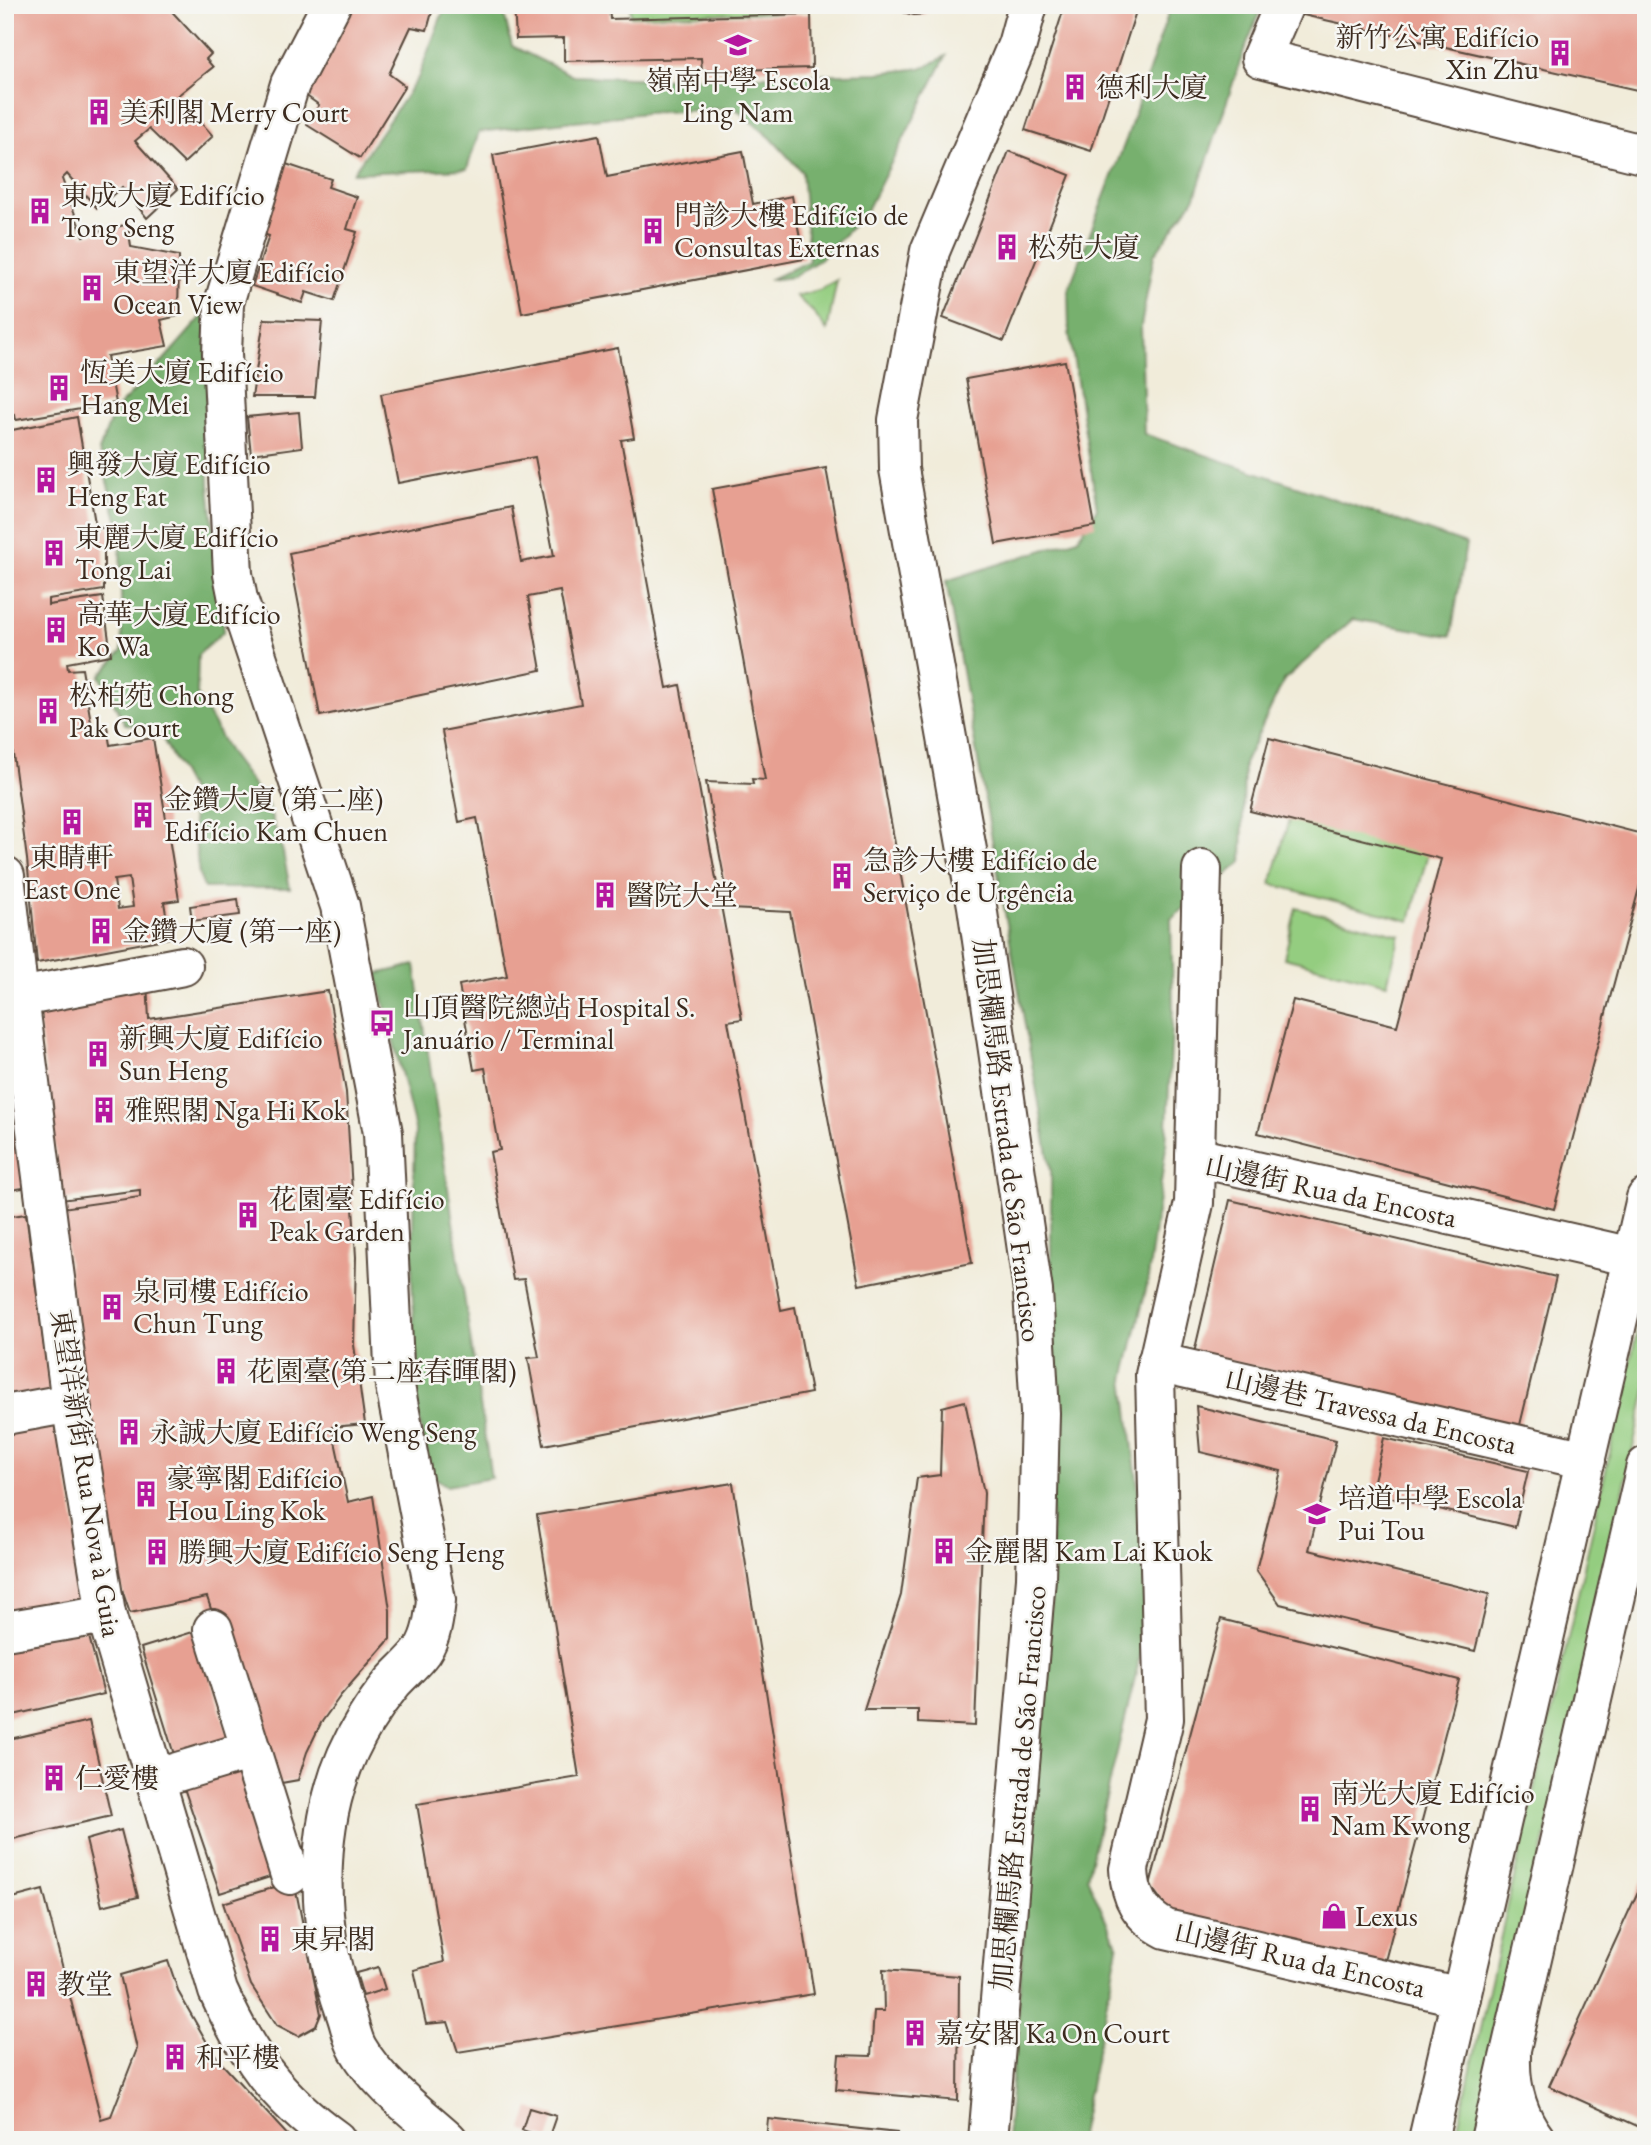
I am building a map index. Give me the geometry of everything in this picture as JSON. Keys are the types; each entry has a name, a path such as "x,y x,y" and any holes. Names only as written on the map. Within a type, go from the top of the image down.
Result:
{"street":[{"path":"331,5 290,84 224,303 222,354 233,574 242,612 340,906 383,1133 395,1386 436,1600 433,1626 422,1651 392,1683 364,1722 343,1765 329,1811 322,1858 324,1906 333,1980 358,2049 388,2086 448,2140"},
{"name":"加思欄馬路 Estrada de São Francisco","path":"988,2140 1036,1577 1039,1476 1033,1291 977,906 899,469 897,432 930,251 1017,45 1028,5"},
{"path":"1284,5 1261,58 1646,155"},
{"path":"1195,1157 1202,869"},
{"name":"東望洋新街 Rua Nova à Guia","path":"5,876 12,999 71,1403 106,1614 218,1991 237,2034 264,2074 296,2109 336,2140"},
{"path":"12,999 183,966"},
{"name":"山邊街 Rua da Encosta","path":"1461,1997 1166,1929 1149,1920 1137,1905 1130,1888 1129,1869 1164,1719 1155,1375 1194,1203 1195,1157 1632,1257"},
{"path":"1428,2140 1645,1203"},
{"name":"山邊巷 Travessa da Encosta","path":"1157,1362 1586,1460"},
{"path":"5,1415 71,1403"},
{"path":"1490,2140 1637,1543 1646,1466"},
{"path":"5,1631 106,1614"},
{"path":"213,1629 290,1875"},
{"path":"154,1779 251,1750"},
{"path":"1512,2044 1511,2074 1514,2093 1520,2112 1536,2140"}],"green space":[{"path":"447,5 502,5 512,46 573,76 660,79 878,73 923,68 946,56 866,212 822,258 793,277 769,280 809,261 802,172 771,138 735,108 645,113 479,132 467,169 353,173 418,78"},
{"path":"630,5 782,5 782,12 631,16"},
{"path":"1171,5 1263,5 1243,53 1195,197 1154,255 1141,326 1144,434 1466,544 1451,636 1353,619 1284,680 1244,764 1242,862 1171,919 1173,1009 1166,1147 1147,1285 1124,1379 1153,1603 1087,1877 1118,1947 1079,2140 1007,2140 1051,1601 1051,1171 946,581 1078,539 1097,508 1069,331 1068,291 1127,137"},
{"path":"837,280 827,331 813,312 796,296 819,290"},
{"path":"206,312 209,485 224,631 198,655 197,694 230,754 267,804 283,852 290,888 204,888 199,874 189,788 157,728 125,724 100,676 122,651 120,531 99,451 114,411"},
{"path":"1291,812 1429,849 1410,921 1271,884"},
{"path":"1296,908 1400,935 1387,984 1284,958"},
{"path":"415,965 491,1478 447,1486 431,1475 417,1410 412,1278 415,1129 377,974"},
{"path":"1646,1292 1646,1390 1477,2140 1455,2140"}],"building":[{"path":"5,5 166,5 211,54 206,59 213,67 177,96 213,136 184,163 149,129 135,141 178,189 147,218 122,187 97,208 67,174 62,179 83,236 128,224 131,247 179,256 178,316 161,320 167,346 107,356 116,403 16,420 15,415 5,417"},
{"path":"340,5 434,5 427,30 411,27 389,74 405,86 360,158 307,125 319,105 294,87"},
{"path":"514,5 609,5 610,19 811,14 812,68 702,71 701,58 564,61 564,38 516,39"},
{"path":"894,5 940,5 925,14 914,15 903,12"},
{"name":"德利大廈","path":"1065,5 1138,5 1091,151 1025,130"},
{"name":"新竹公寓 Edifício Xin Zhu","path":"1307,5 1646,5 1646,92 1303,15"},
{"name":"門診大樓 Edifício de Consultas Externas","path":"599,135 607,177 743,151 753,204 792,196 804,259 522,313 493,155"},
{"name":"松苑大廈","path":"1009,151 1070,175 1004,341 943,318"},
{"path":"274,160 331,179 328,187 357,197 347,229 357,232 334,301 306,292 302,303 252,286 269,236 251,230"},
{"path":"264,319 322,321 315,397 252,397"},
{"path":"618,348 634,438 621,440 667,688 680,685 742,1019 728,1021 781,1310 795,1307 811,1393 544,1445 528,1358 539,1357 524,1279 513,1280 490,1152 500,1150 485,1068 474,1070 459,985 507,976 477,818 459,822 442,731 581,704 560,591 528,597 541,670 320,716 289,553 511,507 521,562 554,556 535,457 398,483 381,394"},
{"path":"1065,361 1095,526 996,544 966,379"},
{"path":"299,412 302,447 251,454 247,417"},
{"path":"77,417 96,529 110,526 111,544 104,546 104,590 48,599 48,605 103,597 111,655 67,663 68,670 82,669 92,728 107,726 110,745 153,738 179,900 164,902 170,938 37,963 27,859 5,694 5,426 7,431","holes":["129,878 133,907 118,909 114,880"]},
{"name":"急診大樓 Edifício de Serviço de Urgência","path":"826,468 972,1263 859,1285 790,912 730,909 706,782 753,784 752,779 765,780 712,489"},
{"path":"1269,738 1646,835 1646,862 1554,1209 1258,1133 1293,1000 1397,1026 1441,859 1250,811"},
{"path":"238,899 240,915 192,921 190,906"},
{"path":"147,982 149,1019 328,991 346,1092 356,1257 354,1345 365,1424 332,1427 348,1502 373,1496 390,1610 390,1639 341,1695 321,1723 307,1752 298,1780 270,1785 207,1597 130,1613 120,1584 82,1389 62,1208 140,1197 140,1190 61,1200 36,997"},
{"path":"5,1039 29,1187 5,1191"},
{"path":"1230,1200 1556,1277 1519,1429 1194,1353"},
{"path":"26,1214 51,1398 5,1406 5,1217"},
{"name":"金麗閣 Kam Lai Kuok","path":"965,1401 984,1493 975,1726 918,1723 918,1710 864,1710 901,1595 917,1478 940,1475 942,1407"},
{"name":"培道中學 Escola Pui Tou","path":"1196,1406 1336,1440 1309,1550 1489,1594 1475,1651 1280,1604 1256,1570 1281,1471 1200,1452"},
{"path":"57,1416 89,1606 5,1622 5,1426"},
{"path":"1384,1438 1528,1471 1515,1527 1371,1493"},
{"path":"733,1483 814,1994 458,2052 448,2022 426,2024 414,1970 444,1962 417,1804 579,1777 537,1515"},
{"name":"南光大廈 Edifício Nam Kwong","path":"1221,1619 1459,1680 1381,1976 1178,1923 1150,1885"},
{"path":"87,1629 104,1694 5,1717 5,1642"},
{"path":"196,1631 231,1744 176,1761 141,1648"},
{"path":"1644,1702 1646,1703 1646,1744 1637,1740"},
{"name":"仁愛樓","path":"89,1721 111,1816 5,1841 5,1740"},
{"path":"239,1764 276,1875 220,1893 183,1785"},
{"path":"121,1830 138,1897 102,1906 86,1840"},
{"path":"1646,1874 1646,2130 1549,2086"},
{"name":"東昇閣","path":"294,1881 321,2014 316,2026 298,2036 277,2025 251,1985 223,1903"},
{"path":"43,1890 101,2119 111,2116 137,2049 120,1975 168,1961 179,1993 209,2046 292,2140 117,2140 117,2137 105,2140 5,2140 5,2085 9,2084 5,2067 5,1900"},
{"path":"378,1967 385,1989 363,1996 356,1973"},
{"name":"嘉安閣 Ka On Court","path":"883,1970 959,1976 958,2101 836,2090 839,2055 871,2056 874,2011 884,2011"},
{"path":"529,2108 556,2116 548,2139 522,2130"},
{"path":"768,2119 897,2133 896,2140 766,2140"}],"place":[{"name":"嶺南中學 Escola Ling Nam","path":"738,45"},
{"name":"新竹公寓 Edifício Xin Zhu","path":"1560,53"},
{"name":"德利大廈","path":"1075,87"},
{"name":"美利閣 Merry Court","path":"99,112"},
{"name":"東成大廈 Edifício Tong Seng","path":"40,211"},
{"name":"門診大樓 Edifício de Consultas Externas","path":"653,231"},
{"name":"松苑大廈","path":"1007,247"},
{"name":"東望洋大廈 Edifício Ocean View","path":"92,288"},
{"name":"恆美大廈 Edifício Hang Mei","path":"59,388"},
{"name":"興發大廈 Edifício Heng Fat","path":"46,480"},
{"name":"東麗大廈 Edifício Tong Lai","path":"54,553"},
{"name":"高華大廈 Edifício Ko Wa","path":"56,630"},
{"name":"松柏苑 Chong Pak Court","path":"48,711"},
{"name":"金鑽大廈 (第二座) Edifício Kam Chuen","path":"143,815"},
{"name":"東睛軒 East One","path":"72,822"},
{"name":"急診大樓 Edifício de Serviço de Urgência","path":"842,876"},
{"name":"醫院大堂","path":"605,895"},
{"name":"金鑽大廈 (第一座)","path":"101,931"},
{"name":"山頂醫院總站 Hospital S. Januário / Terminal","path":"382,1023"},
{"name":"新興大廈 Edifício Sun Heng","path":"98,1054"},
{"name":"雅熙閣 Nga Hi Kok","path":"104,1110"},
{"name":"花園臺 Edifício Peak Garden","path":"248,1215"},
{"name":"泉同樓 Edifício Chun Tung","path":"112,1307"},
{"name":"花園臺(第二座春暉閣)","path":"226,1371"},
{"name":"永誠大廈 Edifício Weng Seng","path":"129,1432"},
{"name":"豪寧閣 Edifício Hou Ling Kok","path":"146,1494"},
{"name":"培道中學 Escola Pui Tou","path":"1317,1514"},
{"name":"金麗閣 Kam Lai Kuok","path":"944,1551"},
{"name":"勝興大廈 Edifício Seng Heng","path":"157,1552"},
{"name":"仁愛樓","path":"54,1778"},
{"name":"南光大廈 Edifício Nam Kwong","path":"1310,1809"},
{"name":"Lexus","path":"1334,1916"},
{"name":"東昇閣","path":"270,1939"},
{"name":"教堂","path":"36,1984"},
{"name":"嘉安閣 Ka On Court","path":"915,2033"},
{"name":"和平樓","path":"175,2057"}]}
